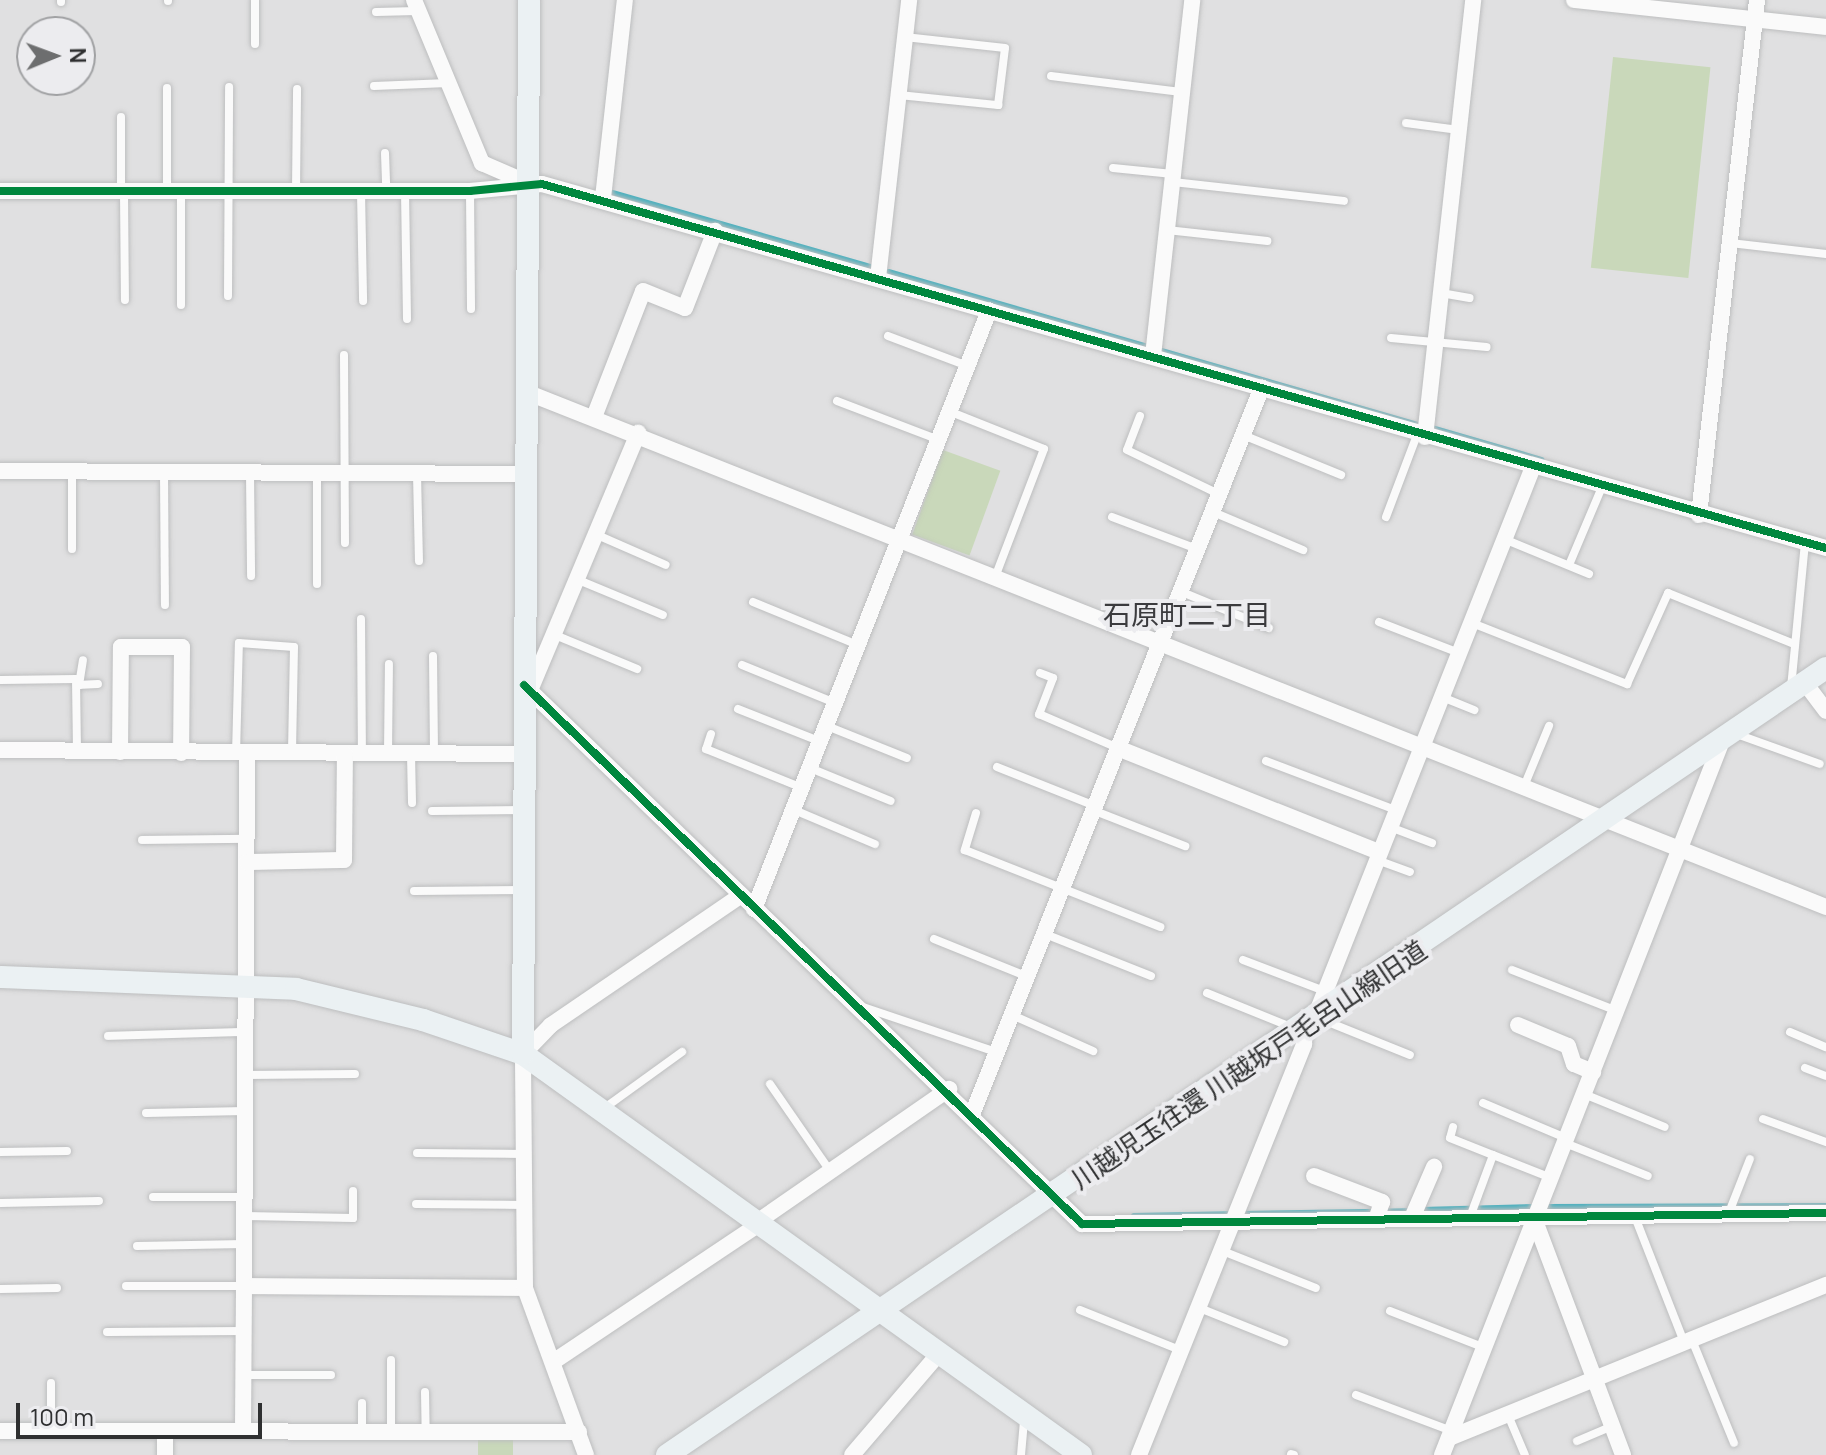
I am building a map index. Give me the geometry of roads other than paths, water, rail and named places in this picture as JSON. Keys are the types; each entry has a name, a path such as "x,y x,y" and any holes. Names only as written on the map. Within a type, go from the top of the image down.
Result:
{"street":[{"path":"529,0 525,474 528,686 522,890 525,1288 586,1455"},
{"path":"603,198 625,0"},
{"path":"878,278 909,0"},
{"path":"1153,356 1192,0"},
{"path":"1421,436 1441,293 1473,0"},
{"path":"1574,0 1826,27"},
{"path":"1699,515 1757,0"},
{"path":"416,6 482,163 528,183 603,198 1262,387 1421,436 1826,548"},
{"path":"0,191 470,191 528,183"},
{"path":"594,417 643,291 685,308 715,231"},
{"path":"754,909 800,787 970,367 989,311"},
{"path":"973,1112 1262,387"},
{"path":"526,392 638,433 1424,742 1826,907"},
{"path":"528,686 555,635 638,433"},
{"path":"1139,1455 1230,1220 1304,1044 1306,1023 1390,827 1533,467"},
{"path":"0,471 525,474"},
{"path":"120,752 121,647 182,647 181,753"},
{"name":"川越児玉往還 川越坂戸毛呂山線旧道","path":"667,1455 1057,1195 1826,668"},
{"path":"528,686 547,713 949,1089 1057,1195 1082,1224 1826,1213"},
{"path":"1798,688 1826,711"},
{"path":"1442,1455 1728,737"},
{"path":"1120,749 1378,856"},
{"path":"0,750 524,754"},
{"path":"242,754 247,862 243,1429"},
{"path":"247,862 344,860 354,754"},
{"path":"523,1054 551,1025 740,896"},
{"path":"0,977 246,984 346,998 523,1054 606,1107 878,1316 1081,1455"},
{"path":"1518,1025 1568,1046 1574,1064 1593,1072"},
{"path":"553,1362 949,1089"},
{"path":"1412,1218 1434,1167"},
{"path":"1314,1176 1382,1202 1376,1219"},
{"path":"1534,1218 1623,1455"},
{"path":"1450,1435 1508,1415 1592,1378 1826,1285"},
{"path":"244,1286 525,1288"},
{"path":"852,1455 936,1357"},
{"path":"0,1431 243,1429 579,1432"},
{"path":"165,1431 165,1455"}],"lane":[{"path":"255,0 255,44"},
{"path":"376,12 416,6"},
{"path":"899,95 998,105 1005,48 905,37"},
{"path":"1051,76 1182,92"},
{"path":"374,86 449,83"},
{"path":"228,296 229,87"},
{"path":"167,88 181,305"},
{"path":"296,192 297,89"},
{"path":"121,117 125,300"},
{"path":"1406,123 1459,130"},
{"path":"385,153 386,191"},
{"path":"1113,168 1344,201"},
{"path":"405,191 407,319"},
{"path":"470,191 471,309"},
{"path":"361,192 363,301"},
{"path":"1167,230 1267,241"},
{"path":"1730,243 1826,254"},
{"path":"1441,293 1470,298"},
{"path":"888,336 970,367"},
{"path":"1391,338 1487,347"},
{"path":"344,355 345,543"},
{"path":"837,401 939,441"},
{"path":"951,412 1044,449 996,575"},
{"path":"1140,416 1127,450 1220,494"},
{"path":"1243,435 1341,475"},
{"path":"1386,517 1421,436"},
{"path":"164,472 165,605"},
{"path":"250,472 251,576"},
{"path":"72,473 72,549"},
{"path":"317,473 317,584"},
{"path":"417,473 419,561"},
{"path":"1569,565 1602,487"},
{"path":"1213,512 1303,550"},
{"path":"1112,517 1197,549"},
{"path":"595,534 666,565"},
{"path":"1503,539 1589,574"},
{"path":"1798,688 1794,644 1806,542"},
{"path":"576,579 663,615"},
{"path":"1182,592 1269,628"},
{"path":"1472,623 1627,684 1668,593 1794,644"},
{"path":"753,602 858,645"},
{"path":"354,754 361,619"},
{"path":"1379,622 1459,653"},
{"path":"555,635 637,669"},
{"path":"242,754 239,643 294,647 292,753"},
{"path":"433,656 434,754"},
{"path":"77,751 77,685 83,660"},
{"path":"388,754 389,664"},
{"path":"742,665 835,703"},
{"path":"1040,673 1053,678 1039,714 1120,749"},
{"path":"0,680 98,684"},
{"path":"1442,697 1474,710"},
{"path":"738,709 907,758"},
{"path":"1525,784 1549,726"},
{"path":"711,734 706,749 800,787"},
{"path":"1728,737 1820,764"},
{"path":"411,754 412,803"},
{"path":"1266,761 1396,810"},
{"path":"997,767 1185,846"},
{"path":"808,768 891,801"},
{"path":"792,809 875,844"},
{"path":"432,811 523,810"},
{"path":"976,813 965,850 1160,927"},
{"path":"1390,827 1432,843"},
{"path":"142,840 246,839"},
{"path":"1378,856 1410,872"},
{"path":"414,891 522,890"},
{"path":"1045,934 1151,976"},
{"path":"934,939 1026,976"},
{"path":"1243,960 1322,990"},
{"path":"1512,970 1617,1011"},
{"path":"1207,993 1410,1055"},
{"path":"863,1007 996,1052"},
{"path":"1011,1015 1093,1051"},
{"path":"108,1036 246,1032"},
{"path":"1790,1032 1826,1047"},
{"path":"606,1107 682,1052"},
{"path":"1805,1068 1826,1076"},
{"path":"245,1075 355,1074"},
{"path":"770,1084 830,1171"},
{"path":"1584,1094 1665,1127"},
{"path":"1483,1103 1648,1176"},
{"path":"146,1113 245,1111"},
{"path":"1763,1119 1826,1142"},
{"path":"1453,1127 1450,1138 1552,1178"},
{"path":"0,1152 67,1151"},
{"path":"417,1153 523,1154"},
{"path":"1470,1217 1493,1155"},
{"path":"1728,1216 1750,1159"},
{"path":"245,1216 353,1218 353,1191"},
{"path":"153,1197 245,1197"},
{"path":"0,1203 99,1201"},
{"path":"416,1204 524,1205"},
{"path":"1635,1217 1734,1443"},
{"path":"137,1246 244,1244"},
{"path":"1219,1249 1316,1288"},
{"path":"126,1286 244,1286"},
{"path":"0,1289 57,1288"},
{"path":"1197,1307 1284,1342"},
{"path":"1080,1310 1180,1350"},
{"path":"1390,1311 1483,1347"},
{"path":"107,1332 244,1331"},
{"path":"391,1360 391,1431"},
{"path":"244,1375 331,1375"},
{"path":"51,1383 51,1431"},
{"path":"425,1392 426,1431"},
{"path":"1356,1395 1450,1435"},
{"path":"362,1403 362,1430"},
{"path":"1508,1415 1525,1455"},
{"path":"1021,1455 1024,1416"},
{"path":"1577,1441 1612,1426"}],"waterway":[{"path":"612,192 870,266"},
{"path":"888,271 1421,425"},
{"path":"1431,427 1541,459"},
{"path":"1545,1206 1826,1205"},
{"path":"1421,1209 1535,1206"},
{"path":"1133,1215 1411,1210"}],"district":[{"name":"石原町二丁目","path":"1187,614"}]}
